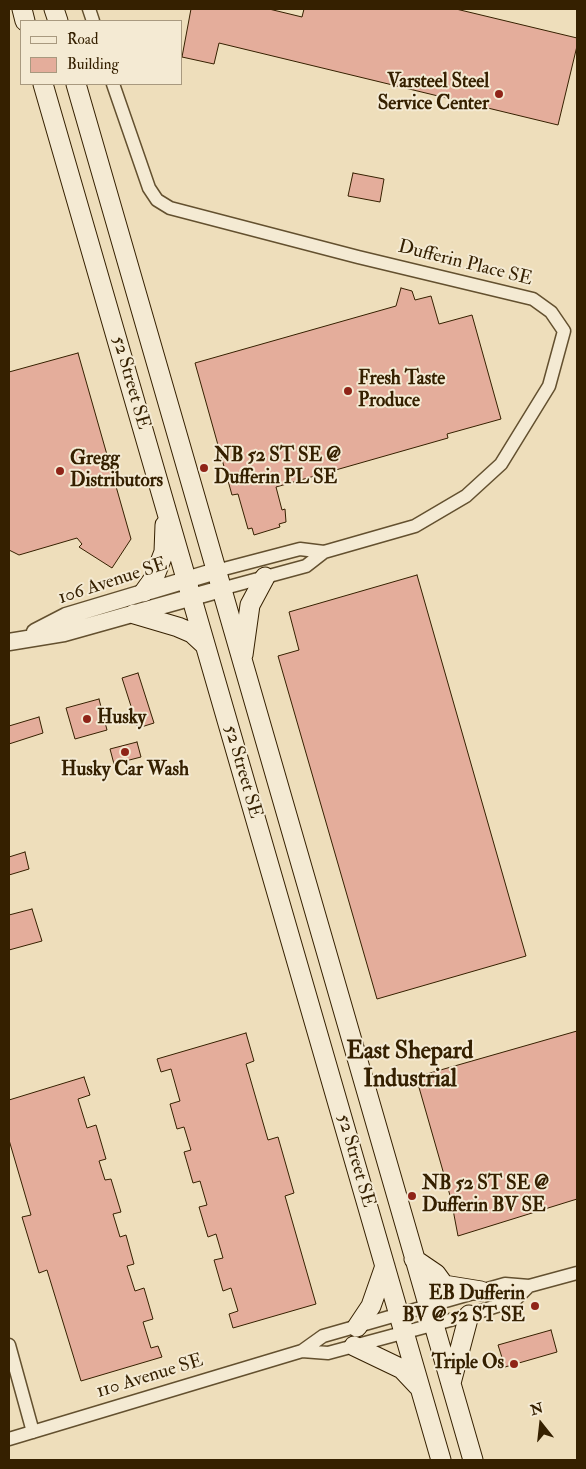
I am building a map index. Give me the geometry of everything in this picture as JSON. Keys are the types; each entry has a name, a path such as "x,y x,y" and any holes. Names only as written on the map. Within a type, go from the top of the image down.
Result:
{"main road":[{"name":"52 Street SE","path":"43,85 385,1266 418,1387 441,1460"},
{"name":"52 Street SE","path":"76,85 473,1460"},
{"path":"144,592 154,578 164,552 166,509"},
{"path":"242,662 250,605 265,577"},
{"path":"134,614 178,627 192,633 205,644"},
{"path":"414,1259 436,1274 444,1285 481,1291"},
{"path":"357,1327 372,1306 385,1266"},
{"path":"450,1384 469,1315"},
{"path":"354,1346 402,1369 418,1387"}],"street":[{"name":"Dufferin Place SE","path":"113,85 149,188 157,200 170,208 358,257 533,298 551,312 564,331 549,386 501,464 466,496 415,526 324,552 306,566 265,577 218,580"},
{"name":"Dufferin Place SE","path":"218,580 300,549 324,552"},
{"name":"106 Avenue SE","path":"17,640 64,632 134,614 189,589 218,580"},
{"name":"106 Avenue SE","path":"17,640 66,616 144,592 189,589"},
{"path":"401,1324 430,1316 481,1291 505,1284 528,1286 577,1272"},
{"path":"401,1324 430,1316 469,1315 514,1300 528,1286"},
{"name":"110 Avenue SE","path":"9,1439 302,1351 323,1336 357,1327 401,1324"},
{"name":"110 Avenue SE","path":"302,1351 328,1353 354,1346 401,1324"},
{"path":"9,1345 34,1432"}],"building":[{"name":"Varsteel Steel Service Center","path":"191,9 269,9 302,17 304,9 456,9 577,38 577,46 558,125 219,43 214,64 182,57"},
{"path":"353,173 384,179 380,202 348,196"},
{"name":"Fresh Taste Produce","path":"401,288 412,291 415,300 431,296 439,324 472,315 501,419 447,434 448,438 276,487 282,510 285,509 286,522 279,524 280,527 254,535 252,528 248,529 238,494 232,495 195,363 396,306"},
{"name":"Gregg Distributors","path":"78,353 131,539 112,568 79,547 82,544 77,538 19,555 9,550 9,372"},
{"path":"417,575 526,956 377,999 278,656 299,650 289,612"},
{"path":"138,673 154,723 138,728 122,678"},
{"name":"Husky","path":"99,699 107,730 75,739 66,708"},
{"path":"39,717 43,733 9,744 9,726"},
{"name":"Husky Car Wash","path":"137,742 141,757 114,764 110,749"},
{"path":"25,852 29,869 9,875 9,857"},
{"path":"32,909 42,941 9,950 9,915"},
{"path":"577,1031 577,1199 458,1236 451,1199 416,1077"},
{"path":"246,1033 254,1061 246,1064 268,1140 278,1137 294,1193 285,1196 316,1304 233,1328 229,1314 238,1311 231,1288 223,1291 214,1260 223,1258 216,1234 208,1237 199,1207 207,1205 200,1181 193,1183 184,1152 191,1150 184,1127 177,1129 170,1104 180,1101 171,1069 161,1072 157,1059"},
{"path":"84,1077 90,1095 78,1099 87,1128 96,1125 106,1159 99,1161 105,1180 111,1179 121,1212 113,1214 120,1237 126,1235 134,1264 127,1266 135,1291 144,1288 153,1319 143,1322 151,1348 158,1346 162,1357 81,1381 47,1270 39,1273 22,1217 31,1215 9,1140 9,1100"},
{"path":"551,1330 557,1352 505,1367 498,1345"}],"place":[{"name":"Varsteel Steel Service Center","path":"499,94"},
{"name":"Fresh Taste Produce","path":"348,391"},
{"name":"NB 52 ST SE @ Dufferin PL SE","path":"204,468"},
{"name":"Gregg Distributors","path":"60,471"},
{"name":"Husky","path":"87,719"},
{"name":"Husky Car Wash","path":"125,752"},
{"name":"NB 52 ST SE @ Dufferin BV SE","path":"412,1196"},
{"name":"EB Dufferin BV @ 52 ST SE","path":"535,1306"},
{"name":"Triple Os","path":"514,1364"}],"district":[{"name":"East Shepard Industrial","path":"410,1067"}]}
